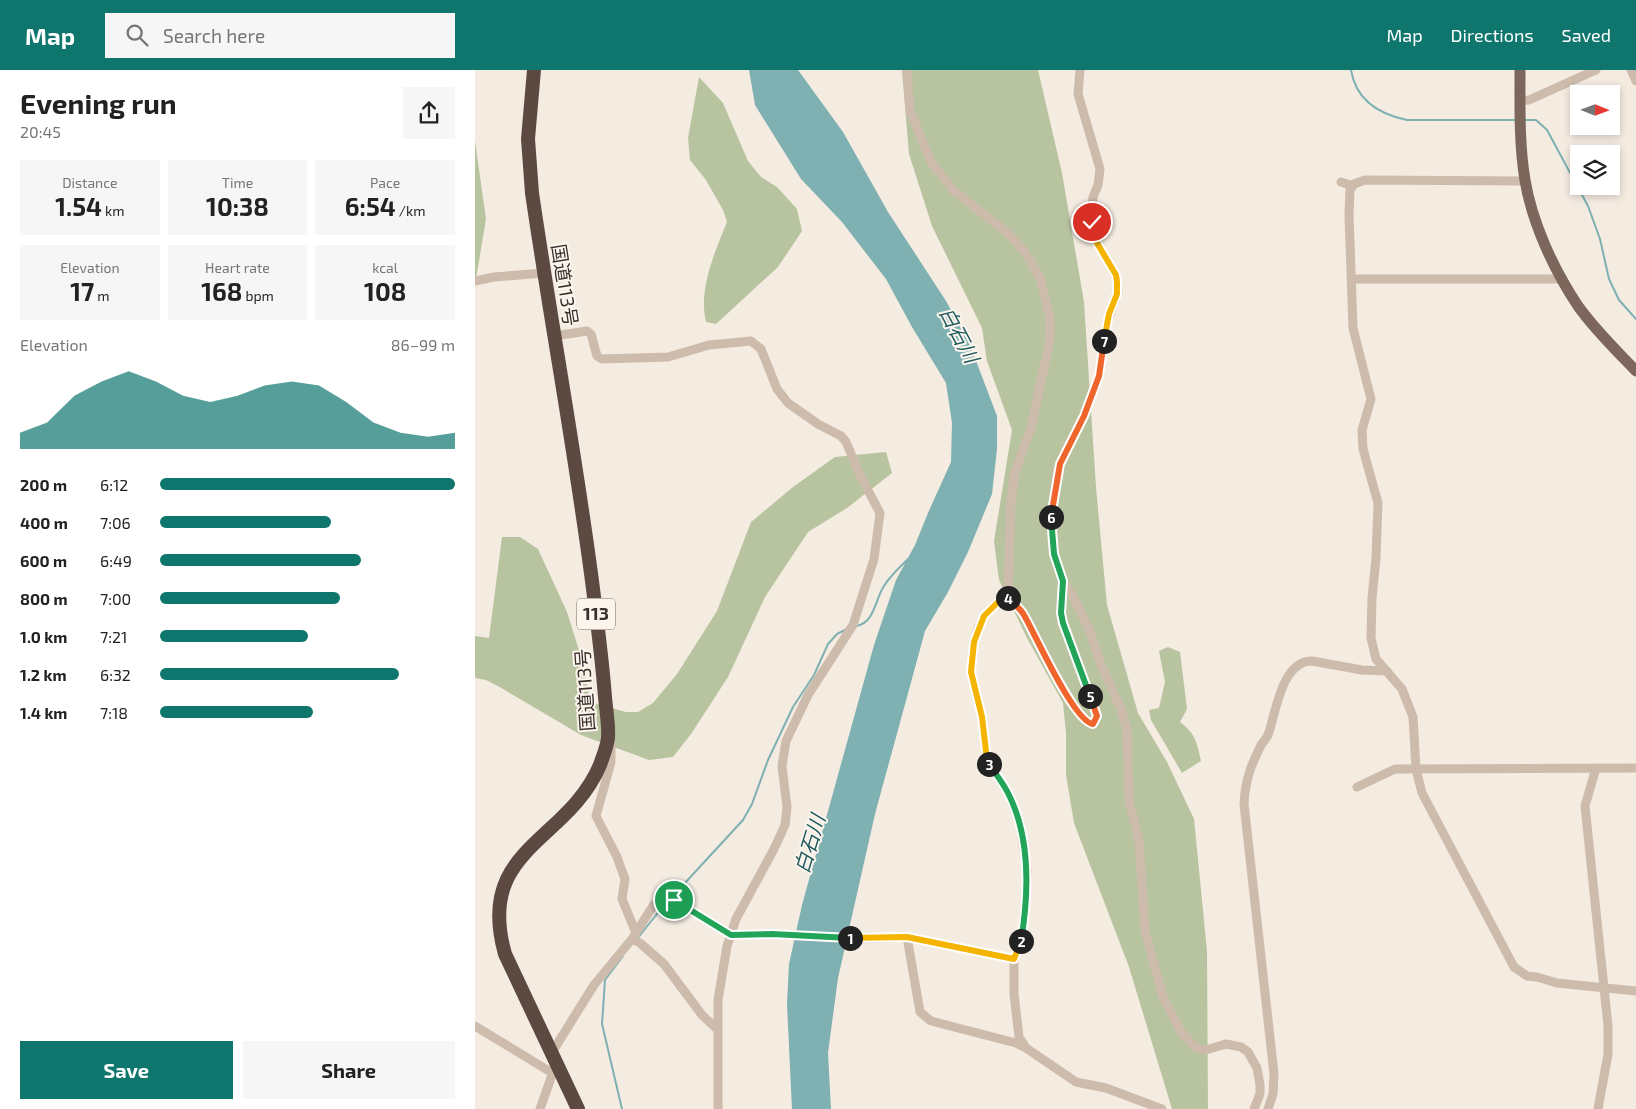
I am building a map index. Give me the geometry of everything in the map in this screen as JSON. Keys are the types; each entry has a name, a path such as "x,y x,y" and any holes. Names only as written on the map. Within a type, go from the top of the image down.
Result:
{"highway":[{"name":"国道113号","path":"534,70 528,139 529,162 544,273 588,550 601,650 608,737 601,760 588,787 556,824 518,859 503,887 498,918 505,954 578,1109"}],"main road":[{"path":"1520,70 1525,181 1550,255 1579,306 1596,329 1636,371"}],"street":[{"path":"907,70 910,111 931,162 955,191 1008,233 1025,252 1040,278 1050,317 1050,340 1031,428 1014,475 1011,504 1009,586 1005,595 984,616 978,629 971,672 982,717 987,760 1008,792 1020,824 1027,869 1025,920 1021,942 1014,959 1017,1025 1019,1038 1026,1048"},
{"path":"1080,70 1079,94 1100,170 1098,185 1093,197 1092,222 1097,243 1116,275 1118,291 1107,323 1099,376 1084,416 1057,472 1051,532 1054,554 1063,581 1073,596 1090,632 1127,729 1129,801 1139,840 1145,925 1163,997 1181,1032 1196,1048 1206,1050 1226,1044 1241,1047 1248,1052 1254,1061 1259,1080 1260,1094 1254,1109"},
{"path":"1520,101 1529,100 1596,70"},
{"path":"1631,70 1636,81"},
{"path":"1525,181 1365,180 1353,186 1349,194 1351,279 1355,338 1368,380 1371,399 1362,430 1363,449 1378,503 1371,638 1376,659 1401,689 1413,717 1416,768 1422,792 1514,967 1527,976 1557,983 1604,986 1636,991"},
{"path":"1341,182 1353,186"},
{"path":"475,281 494,277 544,273"},
{"path":"1351,279 1563,279"},
{"path":"554,336 587,331 591,334 597,356 602,359 668,357 709,345 745,340 757,345 777,389 788,402 818,424 841,436 846,442 861,477 880,513 874,559 851,628 808,695 786,741 782,766 787,807 785,825 736,918 727,946 720,991 718,1109"},
{"path":"1005,595 1024,615 1073,706 1087,722 1093,724 1097,716 1063,623 1061,613 1063,581"},
{"path":"1268,1109 1273,1094 1274,1074 1244,804 1248,772 1269,733 1281,691 1299,664 1304,661 1312,661 1362,670 1387,671"},
{"path":"608,737 611,743 611,762 596,816 617,857 625,879 622,899 635,939 664,964 703,1015 718,1030"},
{"path":"1596,768 1585,806 1608,1026 1608,1054 1598,1109"},
{"path":"1357,787 1395,769 1636,768"},
{"path":"551,1054 595,984 635,939 653,906 663,896 671,898 731,935 858,939 907,937 1014,959"},
{"path":"907,937 919,1012 931,1021 1006,1040 1026,1048 1076,1082 1106,1088 1162,1109"},
{"path":"475,1026 549,1071 558,1068"},
{"path":"540,1109 553,1072 558,1068"}],"green space":[{"path":"902,70 1038,70 1062,173 1084,302 1096,487 1107,605 1138,713 1167,762 1194,819 1207,951 1208,1109 1172,1109 1129,967 1074,823 1066,775 1066,733 1063,703 1028,640 999,580 994,541 1012,430 987,361 982,328 932,226 909,154"},
{"path":"699,77 723,103 748,161 761,177 777,187 797,209 802,231 778,267 716,324 706,322 704,297 709,271 727,222 723,210 706,180 690,160 688,138"},
{"path":"475,141 486,219 475,285"},
{"path":"886,452 892,473 847,508 808,532 765,597 728,677 691,734 673,757 649,760 581,735 498,686 486,680 475,678 475,636 489,638 502,537 520,537 538,549 567,612 584,666 590,702 626,712 638,712 653,703 677,674 717,611 751,522 793,487 835,457"},
{"path":"1168,647 1180,652 1187,709 1180,722 1195,739 1201,761 1182,773 1151,720 1149,710 1159,708 1165,682 1159,651"}],"water":[{"name":"白石川","path":"749,70 798,70 843,132 888,212 946,301 970,345 997,416 997,449 992,494 968,552 948,592 925,631 875,814 838,978 828,1053 831,1109 792,1109 787,1004 789,964 802,905 874,645 896,580 915,545 951,462 952,423 946,383 886,279 842,222 801,179 755,105"}],"waterway":[{"path":"1351,70 1354,81 1363,97 1378,109 1396,117 1407,120 1516,120"},
{"path":"1525,120 1536,120 1547,130 1588,206 1600,239 1609,279 1619,300 1636,319"},
{"path":"856,626 862,624 871,615 886,582 908,559"},
{"path":"672,897 743,820 752,804 768,760 793,707 814,675 828,644 837,634 847,629"},
{"path":"637,939 668,900"},
{"path":"622,1109 602,1024 605,980 623,956"}],"route":[{"path":"674,900 707,918 731,935 772,934 858,939 907,937 1014,959 1021,942 1025,920 1027,869 1020,824 1015,810 1008,792 987,760 982,717 971,672 974,642 984,616 1005,595 1024,615 1034,637 1078,713 1089,724 1093,724 1096,720 1097,716 1063,623 1061,613 1063,581 1054,554 1051,527 1057,472 1066,449 1084,416 1099,376 1107,323 1117,294 1116,275 1097,243 1092,222"}]}
